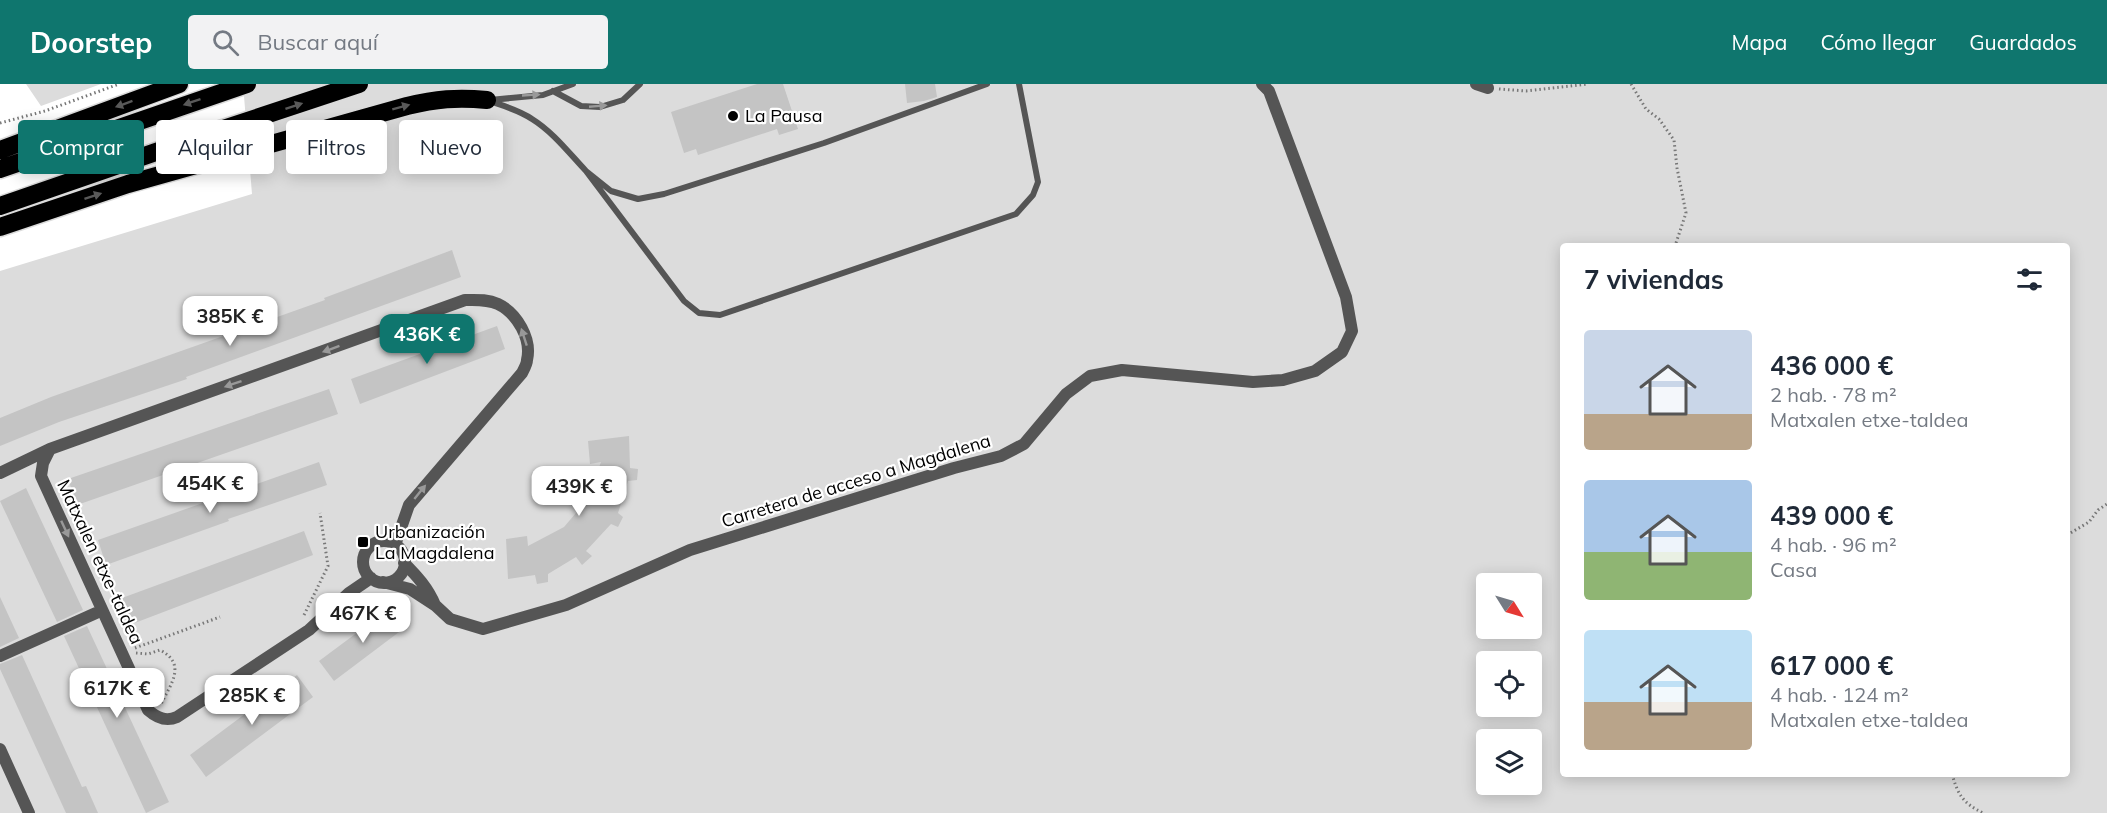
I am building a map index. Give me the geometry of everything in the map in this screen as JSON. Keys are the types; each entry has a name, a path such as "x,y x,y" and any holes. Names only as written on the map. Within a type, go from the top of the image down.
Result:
{"highway":[{"path":"0,150 179,84"},
{"path":"0,169 247,84"},
{"path":"0,206 358,84"},
{"path":"0,227 138,181 396,108 438,98 487,100"}],"street":[{"name":"Carretera de acceso a Magdalena","path":"383,582 410,589 436,606 450,619 483,628 566,605 690,550 954,468 1001,456 1024,444 1066,394 1090,376 1122,370 1253,382 1283,380 1315,371 1342,352 1352,331 1346,297 1269,91 1262,84"},
{"path":"0,473 50,449 465,300 486,300 499,304 513,315 525,336 528,360 522,373 409,505 395,545"},
{"name":"Matxalen etxe-taldea","path":"41,476 43,463 50,449"},
{"name":"Matxalen etxe-taldea","path":"14,467 31,469 41,476 148,710 154,716"},
{"path":"382,541 395,545 402,553 404,563 400,575 383,582 371,578 363,566 365,552 375,543 382,541"},
{"name":"Carretera de acceso a Magdalena","path":"404,563 432,595 436,606"},
{"path":"154,716 171,720 177,717 309,630 349,593 371,578"},
{"path":"0,656 96,613"},
{"path":"0,749 29,813"}],"lane":[{"path":"487,100 543,95 573,84"},
{"path":"553,91 581,106 600,107 623,100 640,84"},
{"path":"586,171 611,191 639,199 664,194 814,147 987,84"},
{"path":"487,100 513,109 532,119 552,134 586,171 684,301 699,313 720,315 1016,214 1033,195 1038,182 1018,84"}],"path":[{"path":"0,123 45,111 118,84"},
{"path":"1482,86 1526,91 1588,84"},
{"path":"1631,84 1646,109 1659,119 1674,140 1686,213 1676,243"},
{"path":"2070,533 2089,522 2098,510 2107,504"},
{"path":"309,630 302,621 328,566 320,513"},
{"path":"122,653 220,617"},
{"path":"122,653 148,654 160,650 168,654 174,663 176,669 173,682 154,716"},
{"path":"1953,777 1957,793 1983,813"}],"shaded area":[{"path":"26,84 101,84 41,106"},
{"path":"243,84 2107,84 2107,813 0,813 0,271 252,194 250,174 274,174 274,120 246,120"}],"building":[{"name":"La Pausa","path":"757,84 783,84 798,129 779,135 777,129 698,155 696,149 684,153 671,112"},
{"path":"905,84 935,84 937,97 907,103"},
{"path":"452,250 461,277 186,377 187,379 59,422 0,446 0,418 51,397 325,300 324,298"},
{"path":"497,326 505,349 360,404 351,379"},
{"path":"329,389 338,414 77,505 68,479"},
{"path":"629,436 630,468 638,469 637,480 628,481 618,513 623,517 618,527 611,524 586,551 592,556 582,565 576,557 548,574 548,582 537,584 535,575 508,579 506,539 527,536 528,546 564,527 587,500 601,462 590,464 588,441"},
{"path":"319,462 327,485 106,565 98,540"},
{"path":"26,488 83,610 57,622 0,501"},
{"path":"304,531 313,555 132,624 122,598"},
{"path":"0,597 19,638 0,647"},
{"path":"393,606 407,626 334,681 319,661"},
{"path":"87,626 169,802 146,813 64,636"},
{"path":"22,655 82,787 86,786 98,813 66,813 0,669 0,664"},
{"path":"297,675 313,697 206,777 190,755"}],"place":[{"name":"La Pausa","path":"733,116"},
{"name":"Urbanización La Magdalena","path":"363,542"}]}
